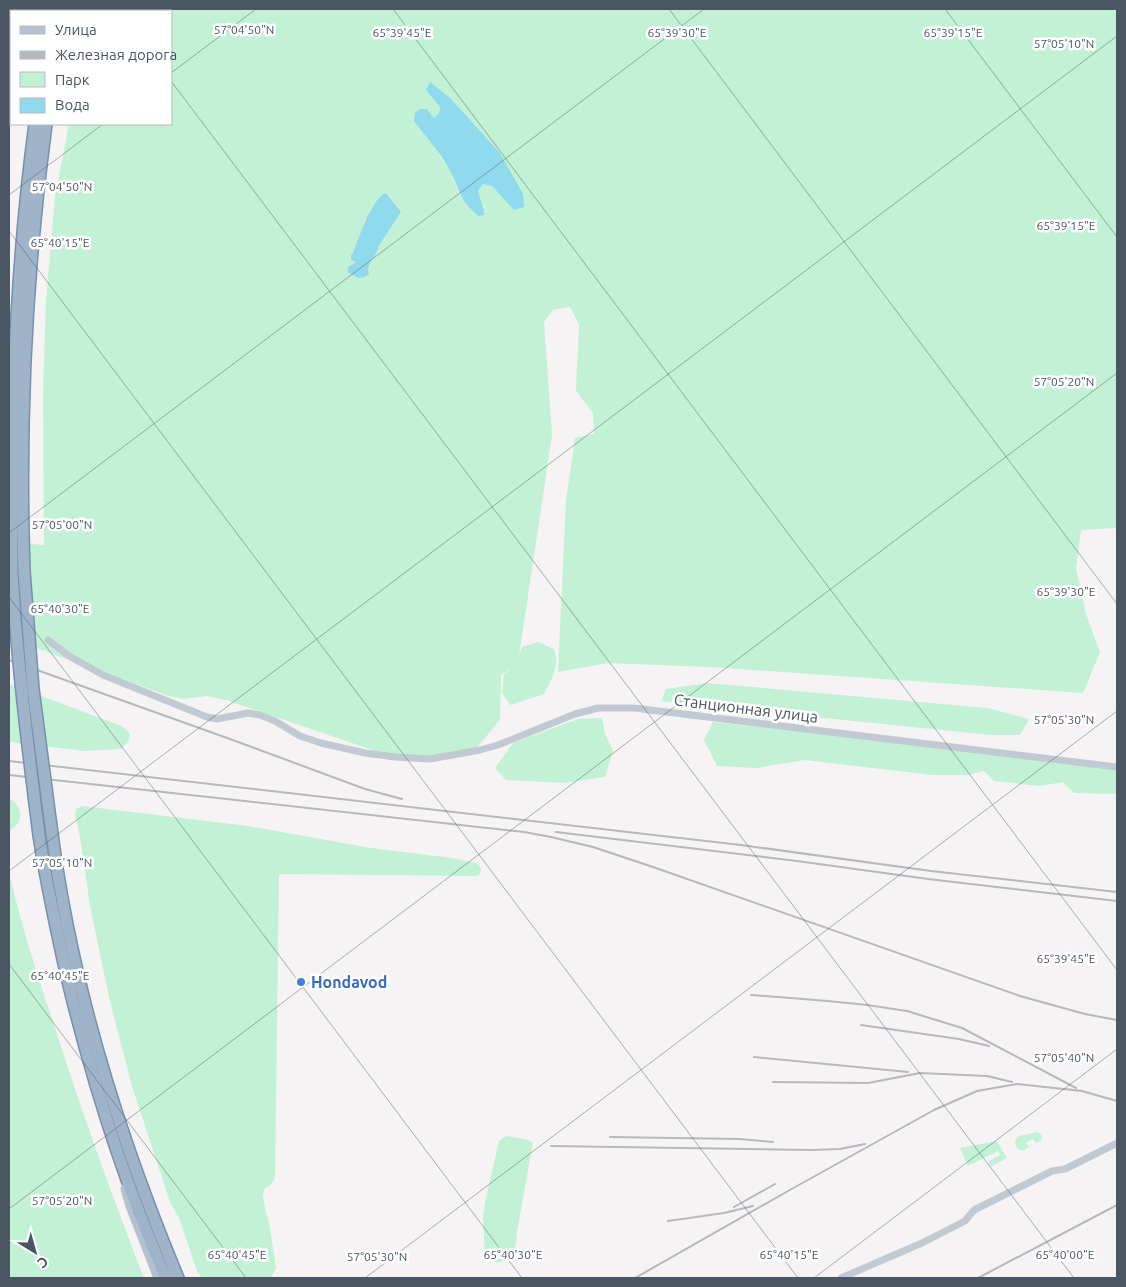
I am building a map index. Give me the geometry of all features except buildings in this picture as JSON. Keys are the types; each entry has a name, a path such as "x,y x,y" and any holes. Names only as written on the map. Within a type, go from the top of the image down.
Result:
{"highway":[{"path":"35,125 17,307 12,444 12,572 16,643 39,836 52,911 82,1038 98,1093 125,1157 150,1208 178,1278"},
{"path":"46,125 34,227 24,374 22,507 24,571 33,689 63,907 136,1205 166,1278"}],"main road":[{"path":"125,1157 131,1206 159,1278"},
{"path":"125,1157 149,1195 183,1278"}],"street":[{"name":"Станционная улица","path":"48,640 69,656 103,675 207,718 217,719 248,713 260,715 275,721 300,736 355,751 377,754 430,759 498,745 574,714 598,708 634,708 1117,767"},
{"path":"841,1278 922,1243 965,1221 974,1210 1052,1171 1065,1169 1117,1143"}],"green space":[{"path":"9,9 28,9 10,10 9,137"},
{"path":"92,9 1117,9 1117,528 1081,530 1076,568 1086,614 1100,652 1083,693 710,667 608,663 558,672 566,501 575,438 594,434 593,413 576,391 579,325 570,307 553,310 544,322 552,435 519,656 522,647 538,642 554,649 556,667 544,694 510,705 502,693 504,674 514,666 501,675 500,720 473,752 435,758 387,755 226,700 207,696 183,699 169,696 9,638 9,542 44,545 43,393 46,301 55,197 69,125 172,125 172,10","holes":["427,90 523,207 514,210 492,186 483,184 478,191 484,208 460,195 450,171 437,151 427,109 434,118 439,113 440,107","386,193 401,212 380,244 370,262 368,270 355,263 351,255"]},
{"path":"707,683 987,708 1029,719 1020,735 990,735 661,701 666,689"},
{"path":"9,684 122,726 130,734 129,741 121,749 84,751 9,742"},
{"path":"602,718 605,734 613,751 605,777 564,783 506,780 495,768 513,743 578,719"},
{"path":"713,722 1117,766 1117,794 1074,793 1063,782 1040,786 994,781 984,771 968,775 932,775 805,760 756,768 717,766 704,740"},
{"path":"9,799 17,806 20,816 18,823 9,832"},
{"path":"82,806 248,826 371,848 452,858 476,863 480,866 480,874 477,876 279,875 275,1178 265,1188 263,1196 276,1268 271,1278 202,1278 197,1271 179,1218 170,1202 131,1083 109,997 90,906 75,814 76,809"},
{"path":"9,872 30,951 65,1059 120,1216 144,1278 9,1278"},
{"path":"1038,1132 1042,1136 1041,1141 1036,1143 1033,1139 1026,1143 1029,1147 1022,1151 1018,1149 1015,1144 1019,1136"},
{"path":"506,1136 533,1142 517,1232 515,1254 505,1261 496,1262 485,1257 483,1218 499,1141"},
{"path":"997,1141 1007,1158 990,1167 989,1161 1000,1155 998,1151 968,1166 960,1148"}],"water":[{"path":"430,82 450,98 500,153 523,194 524,207 514,210 492,186 483,184 478,191 484,215 479,216 468,206 442,158 414,121 415,113 420,109 427,109 434,118 439,113 440,107 426,90"},
{"path":"386,193 401,212 370,262 369,274 358,278 348,272 348,267 355,263 351,260 351,255 371,210 381,196"}],"railway":[{"path":"9,660 365,789 402,799"},
{"path":"9,761 741,845 931,871 1117,892"},
{"path":"9,775 524,832 551,837 593,847 653,867 1020,996 1085,1014 1117,1020"},
{"path":"556,832 1117,901"},
{"path":"751,995 828,1001 907,1011 962,1028 1076,1088"},
{"path":"861,1025 959,1039 989,1046"},
{"path":"754,1057 908,1072"},
{"path":"773,1082 868,1083 920,1073 987,1076 1012,1082"},
{"path":"635,1278 934,1110 977,1091 1017,1084 1082,1091 1117,1101"},
{"path":"610,1137 740,1139 773,1142"},
{"path":"551,1146 812,1150 840,1149 865,1144"},
{"path":"734,1207 775,1184"},
{"path":"978,1278 1117,1205"},
{"path":"668,1221 724,1213 753,1206"}],"place":[{"name":"Hondavod","path":"301,982"}]}
